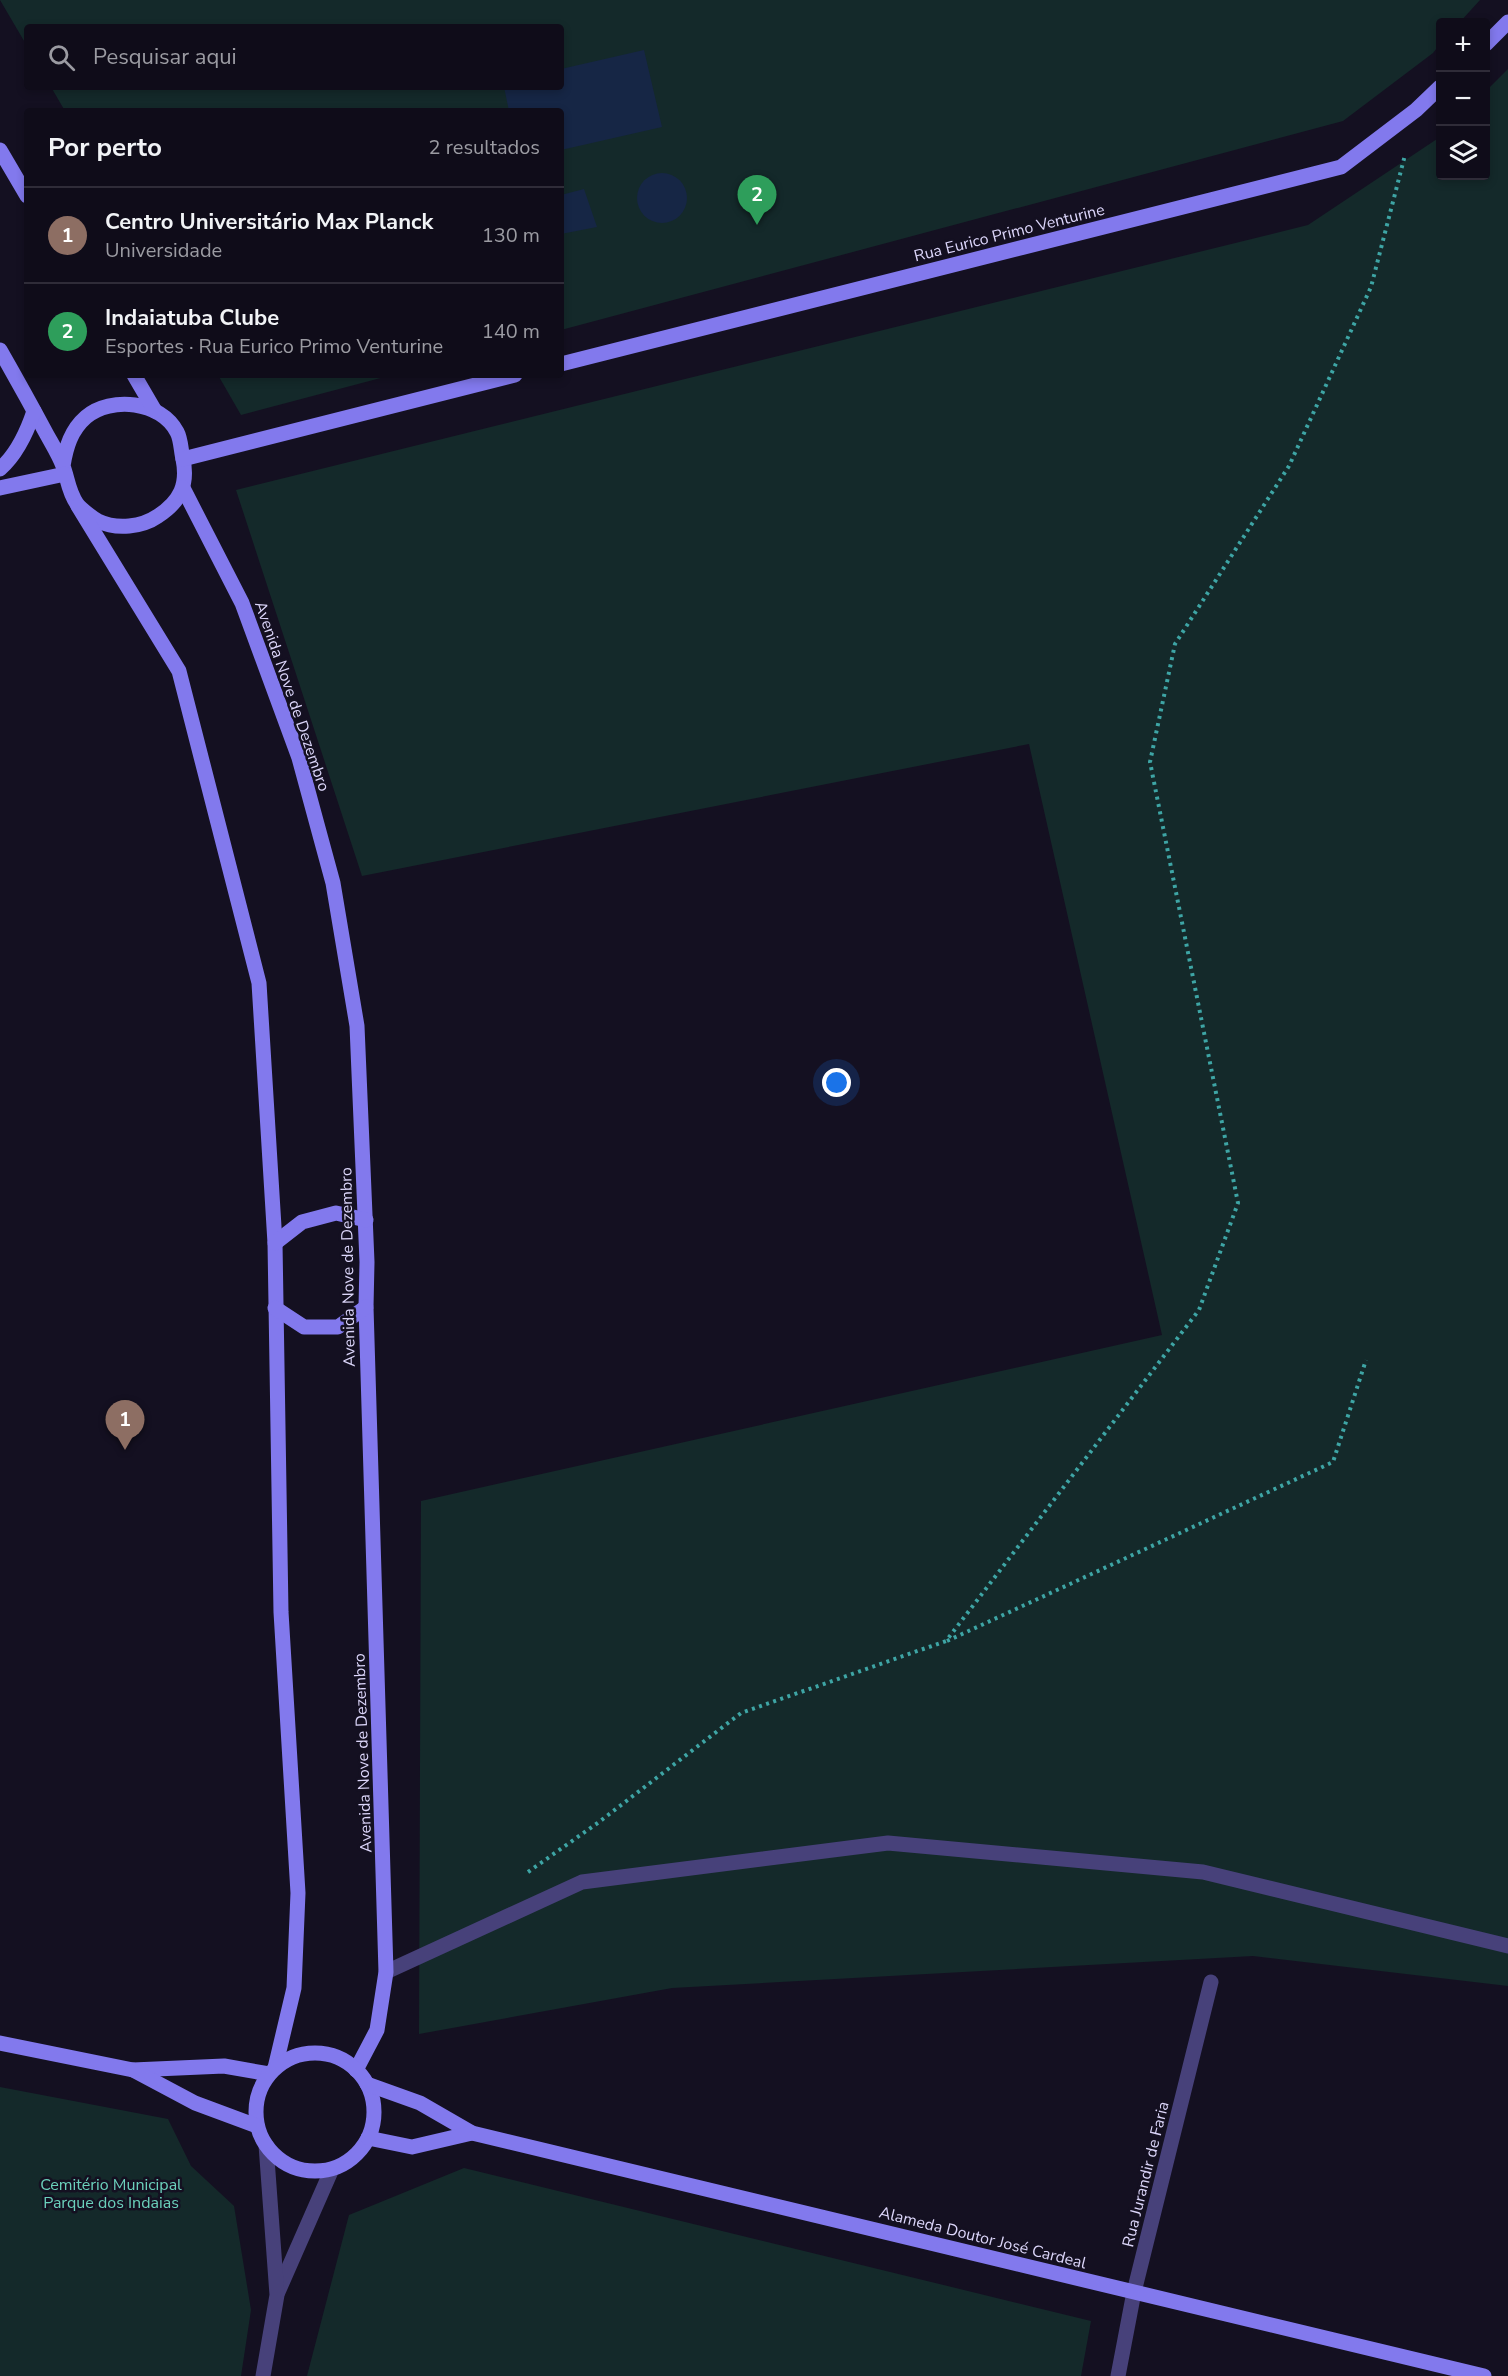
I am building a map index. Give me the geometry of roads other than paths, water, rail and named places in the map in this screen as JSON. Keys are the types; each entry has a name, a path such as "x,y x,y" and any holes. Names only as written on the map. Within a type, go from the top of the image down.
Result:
{"main road":[{"path":"1490,39 1508,22"},
{"name":"Rua Eurico Primo Venturine","path":"564,363 1341,167 1416,110 1436,91"},
{"path":"0,150 24,191"},
{"path":"0,350 64,470 69,490 179,671 259,983 275,1243 281,1612 298,1893 294,1988 272,2071 257,2098 258,2126 266,2145 285,2163 308,2171 332,2169 347,2162 359,2152 368,2138 375,2111 367,2084 357,2070 342,2060 325,2054 308,2053 290,2058 272,2071 224,2066 133,2070 0,2043"},
{"path":"136,378 155,411"},
{"path":"183,459 503,378"},
{"path":"64,470 66,448 74,431 86,417 101,408 120,404 138,405 155,411 168,420 178,433 185,481 169,509 148,523 123,527 98,521 78,506"},
{"path":"0,469 7,463 26,434 34,411"},
{"path":"0,488 64,470"},
{"name":"Avenida Nove de Dezembro","path":"185,481 242,603 299,759 333,883 357,1026 366,1220 366,1307 386,1972 377,2030 357,2070"},
{"path":"275,1243 302,1222 336,1213 366,1220"},
{"path":"275,1308 304,1327 338,1327 366,1307"},
{"path":"133,2070 195,2103 258,2126"},
{"name":"Alameda Doutor José Cardeal","path":"367,2084 420,2103 472,2133 1484,2376"},
{"name":"Alameda Doutor José Cardeal","path":"368,2138 412,2147 472,2133"}],"street":[{"path":"386,1972 582,1882 888,1843 1203,1872 1508,1946"},
{"name":"Rua Jurandir de Faria","path":"1118,2376 1134,2292 1211,1982"},
{"path":"266,2145 277,2295"},
{"path":"263,2376 277,2295 332,2169"}],"water":[{"path":"644,50 662,127 564,149 564,108 508,108 505,90 564,90 564,68"},
{"path":"662,173 671,175 682,184 687,198 685,207 676,218 662,223 653,221 642,212 637,198 639,189 648,178"},
{"path":"584,189 597,227 564,233 564,194"}],"place":[{"name":"Indaiatuba Clube","path":"757,225"},
{"name":"Centro Universitário Max Planck","path":"125,1450"}],"park label":[{"name":"Cemitério Municipal Parque dos Indaias","path":"111,2193"}]}
